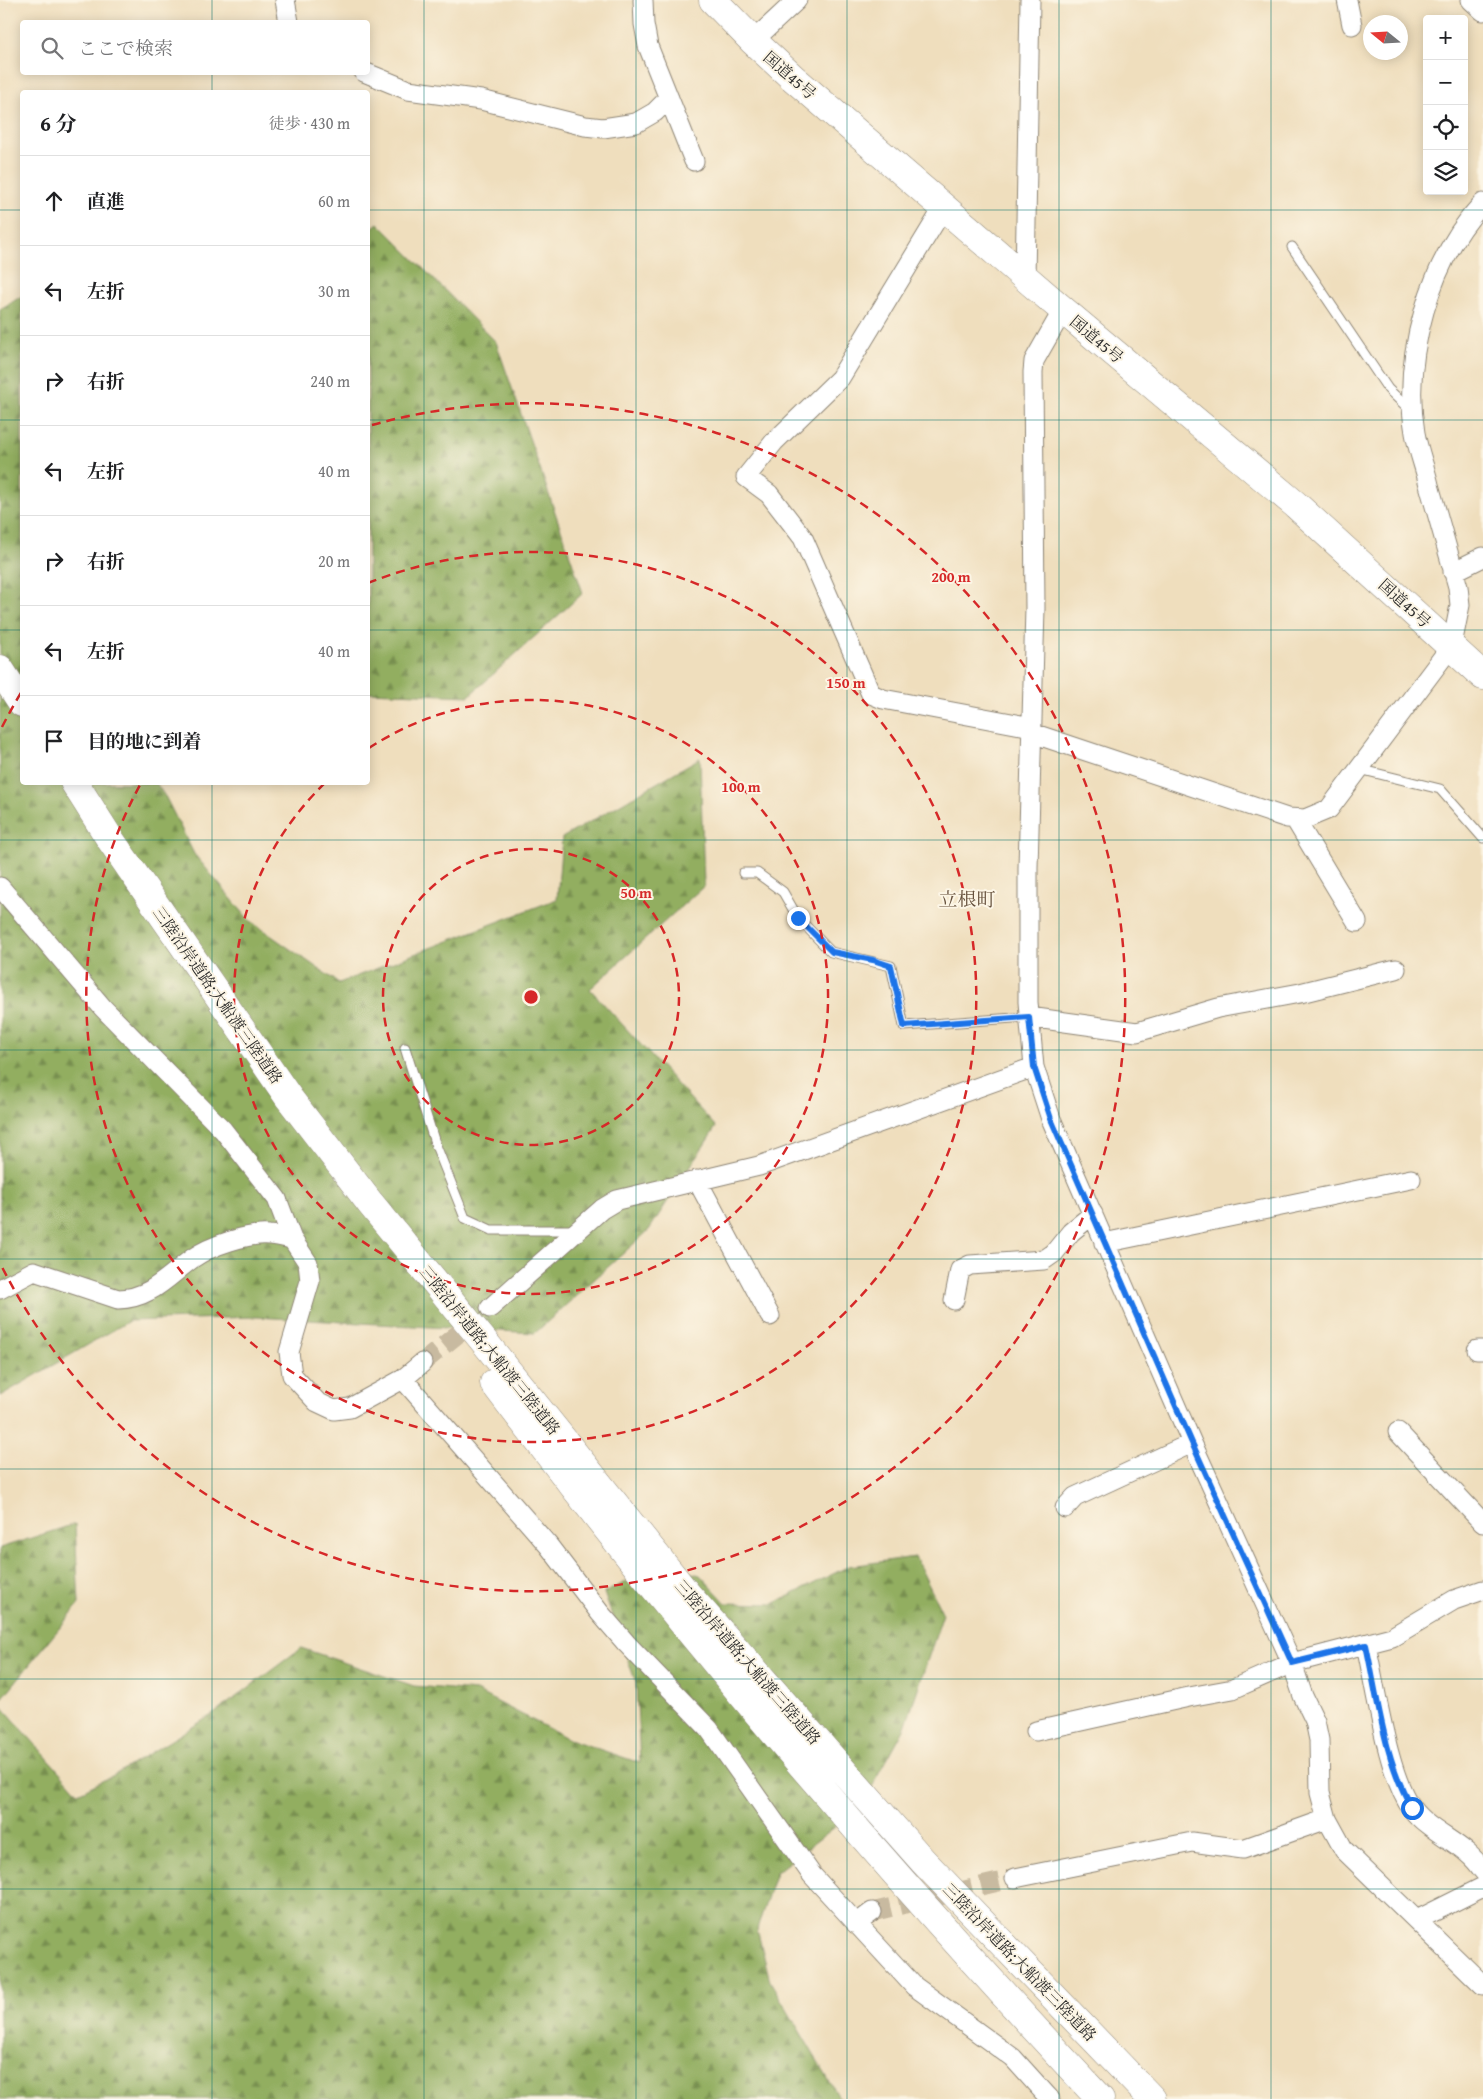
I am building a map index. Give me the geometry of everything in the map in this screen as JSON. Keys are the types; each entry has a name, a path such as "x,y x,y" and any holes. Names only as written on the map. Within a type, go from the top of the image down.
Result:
{"highway":[{"name":"国道45号","path":"713,0 753,41 1025,278 1296,505 1452,645 1483,676"},
{"path":"0,668 20,700"},
{"name":"三陸沿岸道路;大船渡三陸道路","path":"76,785 110,839 289,1098 370,1203 688,1595 924,1861 1152,2099"},
{"name":"三陸沿岸道路;大船渡三陸道路","path":"370,1203 479,1363 684,1624 900,1881 1100,2099"}],"street":[{"path":"285,0 289,20"},
{"path":"643,0 644,24 662,106 694,160"},
{"path":"753,41 797,0"},
{"path":"1025,278 1030,0"},
{"path":"1347,0 1352,25"},
{"path":"1471,0 1483,11"},
{"path":"370,74 408,90 480,100 585,126 603,128 636,123 662,106"},
{"path":"944,207 836,381 774,442 746,477 769,494 803,538 871,694 883,699 1032,730 1305,818 1329,809 1452,645 1460,605 1416,434 1413,414 1414,363 1422,323 1435,279 1458,233 1483,203"},
{"path":"1063,310 1034,361 1032,730 1028,868 1029,1017 1034,1067 1051,1119 1104,1243 1292,1663 1302,1696 1315,1721 1319,1740 1320,1793 1327,1819 1344,1850 1483,1984"},
{"path":"1453,572 1483,557"},
{"path":"1305,818 1357,922"},
{"path":"0,887 103,1008 223,1130 277,1199 284,1213 292,1239 308,1263 310,1281 289,1352 292,1375 317,1402 334,1410 350,1408 403,1379 422,1363"},
{"path":"1029,1017 1137,1032 1218,1008 1300,993 1396,969"},
{"path":"490,1308 602,1208 617,1200 759,1166 1034,1067"},
{"path":"1104,1243 1412,1179"},
{"path":"697,1180 770,1316"},
{"path":"954,1300 960,1270 970,1265 1044,1260 1054,1254 1070,1232 1093,1214"},
{"path":"0,1290 34,1271 118,1299 132,1299 149,1293 194,1257 231,1240 268,1234 292,1239"},
{"path":"403,1379 548,1545 626,1643 709,1729 812,1875 856,1924 914,1986 1013,2058 1050,2099"},
{"path":"1398,1432 1483,1523"},
{"path":"1065,1508 1075,1496 1192,1443"},
{"path":"1036,1731 1189,1697 1232,1690 1292,1663 1392,1637 1454,1600 1483,1590"},
{"path":"1366,1645 1394,1769 1402,1790 1412,1808 1427,1824 1467,1853 1478,1863 1483,1871"},
{"path":"1015,1878 1192,1842 1243,1849 1327,1819"},
{"path":"1417,1920 1483,1887"},
{"path":"856,1924 872,1912"}],"lane":[{"path":"1292,247 1388,389 1413,414"},
{"path":"1359,769 1440,789 1483,838"},
{"path":"743,873 757,873 784,892 798,918 832,952 873,960 891,966 904,1026 1029,1017"},
{"path":"405,1048 435,1144 465,1218 491,1230 578,1230"}],"green space":[{"path":"378,223 496,342 583,593 469,696 370,692 370,229"},
{"path":"20,297 20,785 157,785 166,798 194,854 250,921 339,983 557,899 562,838 700,758 704,886 590,989 716,1127 649,1230 535,1333 256,1317 129,1321 0,1396 0,309"},
{"path":"75,1524 79,1604 0,1701 0,1548"},
{"path":"915,1557 943,1614 905,1727 861,1807 776,1872 757,1929 770,1981 840,2099 0,2099 0,1704 78,1793 116,1774 215,1713 301,1648 414,1686 476,1691 569,1739 640,1763 636,1683 604,1593 660,1565 700,1575 726,1603 773,1604 849,1566"}],"tunnel":[{"path":"422,1363 490,1308"},
{"path":"872,1912 1015,1878"}],"district":[{"name":"立根町","path":"967,899"}],"route":[{"path":"798,918 832,952 873,960 891,966 904,1026 1029,1017 1034,1067 1051,1119 1192,1443 1292,1663 1366,1645 1394,1769 1402,1790 1412,1808"}]}
